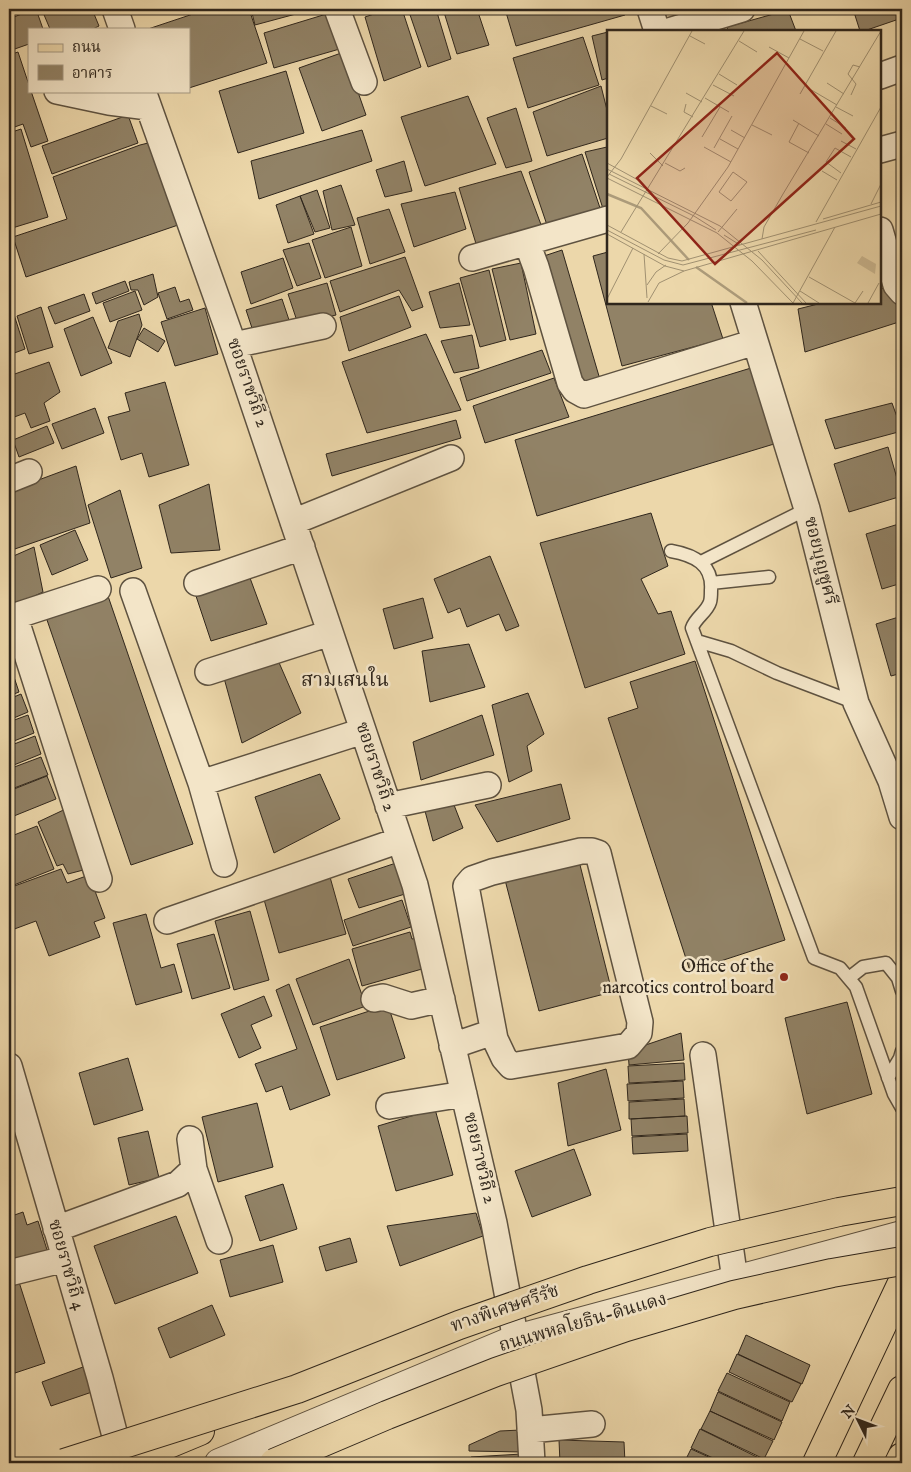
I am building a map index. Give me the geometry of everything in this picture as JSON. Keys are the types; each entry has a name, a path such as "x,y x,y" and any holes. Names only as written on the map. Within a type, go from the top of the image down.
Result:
{"main road":[{"name":"ทางพิเศษศรีรัช","path":"123,1463 298,1389 459,1325 597,1277 710,1242 839,1212 902,1200"},
{"path":"274,1463 387,1415 496,1372 626,1327 734,1295 832,1273 902,1261"},
{"path":"817,1463 902,1283"},
{"path":"64,1463 298,1389"},
{"path":"867,1463 902,1390"},
{"path":"899,1463 902,1457"}],"street":[{"path":"115,9 122,28"},
{"path":"337,9 364,82"},
{"path":"650,9 657,30"},
{"path":"672,30 742,9"},
{"path":"881,76 902,68"},
{"path":"62,92 109,102 146,99"},
{"name":"ซอยราชวิถี 2","path":"146,99 234,345 414,885 494,1223 529,1410 532,1463"},
{"path":"881,150 902,144"},
{"path":"472,258 607,219"},
{"path":"881,233 896,285 902,292"},
{"path":"527,243 536,266 570,383 575,390 584,395 755,342"},
{"name":"ซอยบุญชูศรี","path":"744,304 807,509 856,703 897,780 902,817"},
{"path":"234,345 323,326"},
{"path":"293,522 451,458"},
{"path":"197,583 302,547"},
{"path":"98,589 12,618 99,879"},
{"path":"133,591 201,783 224,864"},
{"path":"208,672 330,633"},
{"path":"201,783 363,731"},
{"path":"388,806 488,785"},
{"path":"167,920 400,840"},
{"path":"581,851 598,853 640,1022 639,1033 628,1046 511,1066 504,1058 493,1032 466,886 472,879 492,872 581,851"},
{"path":"374,999 383,997 411,1006 442,1000"},
{"path":"452,1046 493,1032"},
{"path":"703,1055 735,1280"},
{"name":"ซอยราชวิถี 4","path":"9,1066 123,1463"},
{"path":"389,1106 464,1094"},
{"path":"190,1139 194,1169 219,1241"},
{"path":"56,1229 178,1184 194,1169"},
{"name":"ถนนพหลโยธิน-ดินแดง","path":"219,1463 516,1338 902,1235"},
{"path":"9,1273 65,1259"},
{"path":"530,1430 592,1424"}],"lane":[{"path":"701,562 807,509"},
{"path":"671,551 687,554 701,562 712,579 710,603 694,622 692,628 814,958 840,968 856,987 888,1078 902,1108"},
{"path":"712,583 769,577"},
{"path":"697,641 732,651 777,673 856,703"},
{"path":"849,978 863,967 886,963 898,978 902,991"},
{"path":"888,1078 902,1051"}],"building":[{"path":"36,9 43,28 28,28 28,44 9,51 9,19"},
{"path":"92,9 99,26 95,28 50,28 42,10"},
{"path":"195,9 249,9 267,63 190,88 190,28 151,28 196,13"},
{"path":"251,9 306,9 307,11 255,25"},
{"path":"389,9 402,9 421,67 384,81 365,17"},
{"path":"408,9 436,9 451,59 428,67"},
{"path":"443,9 477,9 489,45 457,54"},
{"path":"505,9 623,9 625,15 516,46"},
{"path":"853,9 902,9 902,18 867,30 860,30"},
{"path":"788,10 796,30 728,30 727,27"},
{"path":"333,12 343,48 274,68 264,33"},
{"path":"607,32 607,78 602,80 592,36"},
{"path":"583,37 599,85 528,108 513,58"},
{"path":"18,52 28,82 28,92 31,92 48,141 31,147 23,124 9,129 9,55"},
{"path":"344,52 366,115 322,131 299,68"},
{"path":"286,71 304,133 238,153 219,91"},
{"path":"601,86 607,110 607,138 547,156 533,112"},
{"path":"468,96 496,164 425,186 401,117"},
{"path":"516,108 532,161 506,168 487,118"},
{"path":"128,115 138,143 52,174 42,146"},
{"path":"21,129 48,217 9,229 9,133"},
{"path":"362,130 372,161 259,199 251,161"},
{"path":"156,141 184,223 26,277 13,237 67,219 53,177 140,145"},
{"path":"607,147 607,211 604,212 585,152"},
{"path":"582,154 602,214 548,228 529,172"},
{"path":"404,161 412,191 385,197 376,170"},
{"path":"521,171 543,230 477,247 459,188"},
{"path":"341,185 355,225 332,230 323,191"},
{"path":"317,190 330,228 315,232 300,196"},
{"path":"455,192 466,229 414,247 401,204"},
{"path":"300,196 314,234 288,243 276,205"},
{"path":"389,209 405,252 370,264 357,218"},
{"path":"351,227 362,266 325,278 312,240"},
{"path":"309,243 321,278 297,286 283,250"},
{"path":"562,250 601,383 585,387 544,256"},
{"path":"607,252 607,304 712,304 723,339 622,366 593,256"},
{"path":"405,257 423,307 412,311 399,290 340,312 330,281"},
{"path":"283,258 293,288 251,304 241,272"},
{"path":"521,263 536,334 510,340 492,269"},
{"path":"489,270 506,340 480,347 460,278"},
{"path":"153,274 158,297 144,305 138,290 131,290 129,282"},
{"path":"125,281 129,291 96,304 92,293"},
{"path":"327,283 336,315 298,324 288,294"},
{"path":"459,283 470,325 440,328 429,292"},
{"path":"896,285 902,304 902,321 805,352 798,309 818,304 881,304 881,289"},
{"path":"175,287 180,302 189,299 193,310 167,319 158,293"},
{"path":"135,291 142,310 110,322 103,303"},
{"path":"84,294 90,311 55,324 48,307"},
{"path":"399,296 411,327 349,351 340,317"},
{"path":"9,299 25,349 9,355"},
{"path":"282,299 293,332 256,340 246,310"},
{"path":"41,307 53,347 29,354 17,316"},
{"path":"205,308 218,354 175,366 161,322"},
{"path":"139,314 142,325 130,357 108,348 118,321"},
{"path":"93,317 112,363 81,376 64,329"},
{"path":"144,328 165,341 158,352 137,339"},
{"path":"426,334 461,410 367,433 342,362"},
{"path":"472,335 479,368 454,373 441,341"},
{"path":"542,350 551,373 467,401 460,378"},
{"path":"49,362 60,392 44,403 50,421 31,428 25,413 9,419 9,376"},
{"path":"751,368 774,444 537,516 515,440"},
{"path":"554,378 569,417 485,443 473,406"},
{"path":"165,382 189,465 149,477 142,453 121,460 108,417 130,411 125,393"},
{"path":"892,403 902,431 835,449 825,420"},
{"path":"95,408 104,433 62,449 52,424"},
{"path":"456,420 461,438 332,476 326,454"},
{"path":"47,426 54,443 19,457 13,440"},
{"path":"888,447 902,496 849,512 834,464"},
{"path":"76,466 90,523 9,551 9,491"},
{"path":"209,484 220,550 171,553 159,505"},
{"path":"120,490 142,568 111,578 88,505"},
{"path":"651,513 668,566 641,579 658,614 671,611 685,654 585,688 540,543"},
{"path":"902,523 902,583 882,589 866,534"},
{"path":"75,530 88,560 52,575 40,545"},
{"path":"34,547 43,592 9,608 9,558"},
{"path":"490,556 519,626 506,631 499,614 467,627 460,608 448,613 434,579"},
{"path":"250,578 267,624 211,641 195,593"},
{"path":"108,596 193,844 131,865 46,617"},
{"path":"423,598 433,638 394,649 383,609"},
{"path":"902,616 902,673 891,676 876,624"},
{"path":"469,644 485,687 430,702 422,651"},
{"path":"277,658 301,713 242,743 224,678"},
{"path":"695,661 785,940 690,971 608,718 638,708 630,682"},
{"path":"13,674 19,692 9,696 9,675"},
{"path":"528,693 544,734 527,746 532,771 509,782 492,705"},
{"path":"21,694 28,712 9,720 9,699"},
{"path":"28,715 34,733 9,743 9,722"},
{"path":"482,715 494,755 421,780 413,742"},
{"path":"35,736 41,754 9,767 9,746"},
{"path":"41,757 48,775 9,790 9,769"},
{"path":"320,774 340,819 274,853 255,797"},
{"path":"47,776 56,799 9,818 9,791"},
{"path":"561,784 570,819 497,842 475,805"},
{"path":"454,805 463,828 433,841 425,811"},
{"path":"72,806 91,868 68,874 63,864 57,866 38,822"},
{"path":"37,826 54,869 9,887 9,837"},
{"path":"578,857 612,992 539,1011 504,876"},
{"path":"396,863 405,894 359,908 348,879"},
{"path":"61,869 67,883 89,875 105,918 94,922 100,937 49,956 36,921 9,931 9,888"},
{"path":"330,877 346,934 279,953 263,896"},
{"path":"402,900 411,927 353,946 344,920"},
{"path":"250,911 269,980 234,990 215,921"},
{"path":"146,914 161,968 174,964 182,992 136,1005 113,923"},
{"path":"410,932 412,939 421,937 422,969 362,986 352,949"},
{"path":"214,934 230,988 192,999 177,944"},
{"path":"349,959 366,1006 313,1025 296,979"},
{"path":"289,984 330,1095 290,1110 282,1086 266,1092 255,1064 297,1049 276,990"},
{"path":"264,996 272,1016 251,1025 261,1048 239,1058 221,1014"},
{"path":"847,1002 872,1094 807,1114 785,1018"},
{"path":"388,1005 405,1058 337,1080 320,1027"},
{"path":"681,1033 684,1060 629,1065 628,1051"},
{"path":"128,1058 143,1110 94,1125 79,1073"},
{"path":"684,1063 685,1080 629,1083 628,1066"},
{"path":"606,1069 621,1130 568,1146 558,1083"},
{"path":"683,1081 684,1098 628,1101 627,1084"},
{"path":"684,1099 685,1116 629,1119 629,1102"},
{"path":"257,1103 273,1167 218,1182 202,1117"},
{"path":"435,1109 453,1175 396,1191 378,1126"},
{"path":"687,1116 688,1133 632,1136 631,1119"},
{"path":"148,1131 159,1178 129,1185 118,1138"},
{"path":"687,1134 688,1151 633,1154 632,1137"},
{"path":"574,1149 591,1195 532,1217 515,1171"},
{"path":"283,1184 297,1229 260,1241 245,1196"},
{"path":"23,1212 27,1225 38,1221 48,1253 13,1265 9,1251 9,1217"},
{"path":"476,1213 483,1236 400,1266 387,1226"},
{"path":"176,1216 198,1273 115,1304 94,1246"},
{"path":"350,1238 357,1262 326,1271 319,1247"},
{"path":"273,1245 283,1282 230,1297 220,1260"},
{"path":"19,1282 45,1363 9,1375 9,1286"},
{"path":"212,1305 225,1335 170,1358 158,1328"},
{"path":"746,1335 810,1365 802,1384 738,1354"},
{"path":"737,1354 801,1384 792,1402 729,1372"},
{"path":"83,1367 92,1392 51,1406 42,1382"},
{"path":"727,1373 790,1402 782,1421 718,1391"},
{"path":"718,1392 782,1422 774,1440 710,1411"},
{"path":"710,1411 773,1441 764,1459 701,1429"},
{"path":"700,1429 763,1460 762,1463 724,1463 691,1448"},
{"path":"521,1430 523,1452 469,1451 469,1445 500,1431"},
{"path":"559,1440 624,1442 625,1463 560,1463"},
{"path":"691,1449 722,1463 684,1463"},
{"path":"522,1454 523,1463 471,1463 471,1457"}],"place":[{"name":"Office of the narcotics control board","path":"784,977"}],"district":[{"name":"สามเสนใน","path":"345,680"}]}
